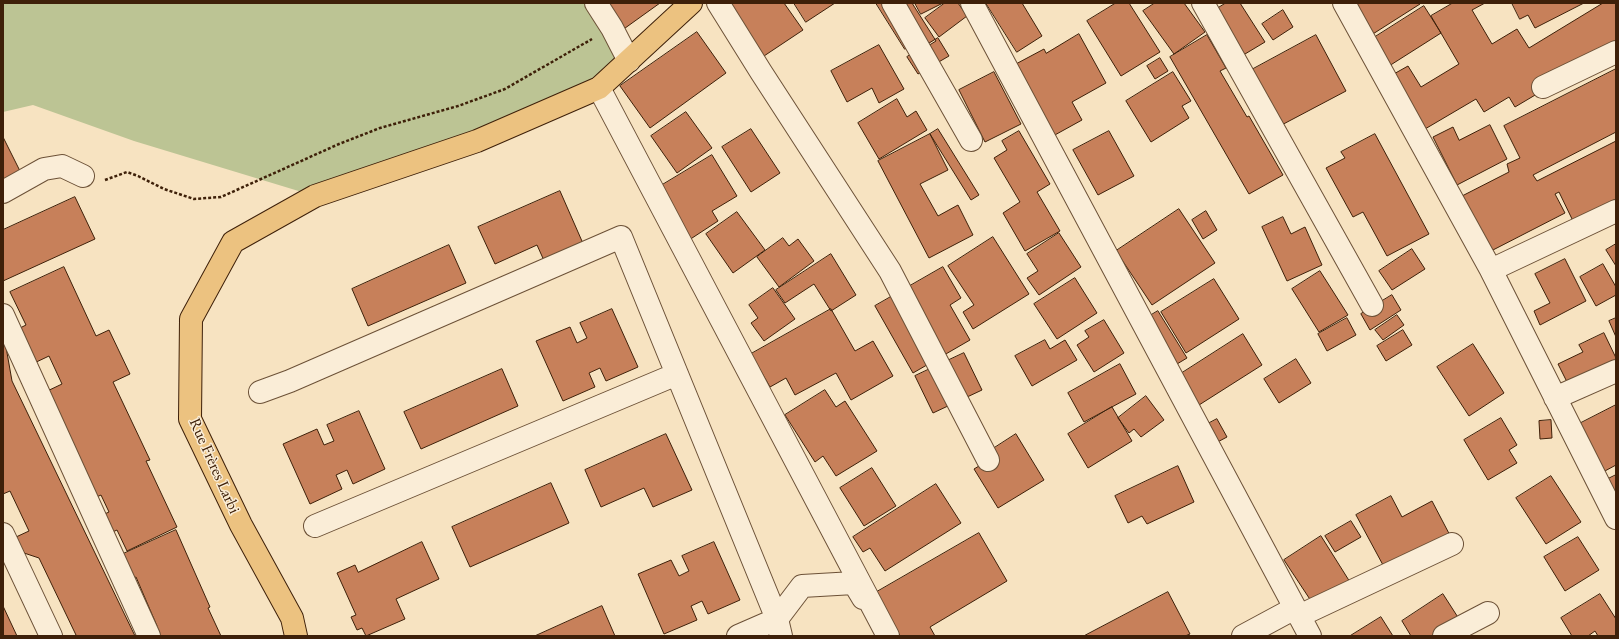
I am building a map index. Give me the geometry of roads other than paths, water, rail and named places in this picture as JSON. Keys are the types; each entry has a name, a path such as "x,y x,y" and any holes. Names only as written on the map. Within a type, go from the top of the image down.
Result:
{"main road":[{"name":"Rue Frères Larbi","path":"296,636 292,618 241,525 190,419 191,320 233,242 314,196 477,141 599,88 690,3"}],"street":[{"path":"596,3 612,28 629,61"},
{"path":"718,3 890,271 988,460"},
{"path":"893,3 971,140"},
{"path":"972,3 1310,636"},
{"path":"1203,3 1372,305"},
{"path":"1344,3 1491,270 1616,518"},
{"path":"1543,87 1616,52"},
{"path":"599,88 888,636"},
{"path":"3,192 44,169 62,166 83,176"},
{"path":"1491,270 1616,211"},
{"path":"260,392 290,381 621,237 779,627"},
{"path":"3,315 149,636"},
{"path":"1555,398 1616,371"},
{"path":"315,526 677,374"},
{"path":"3,534 51,636"},
{"path":"1243,636 1452,544"},
{"path":"738,636 779,627 802,586 854,583 888,636"},
{"path":"1444,636 1488,613"}]}
